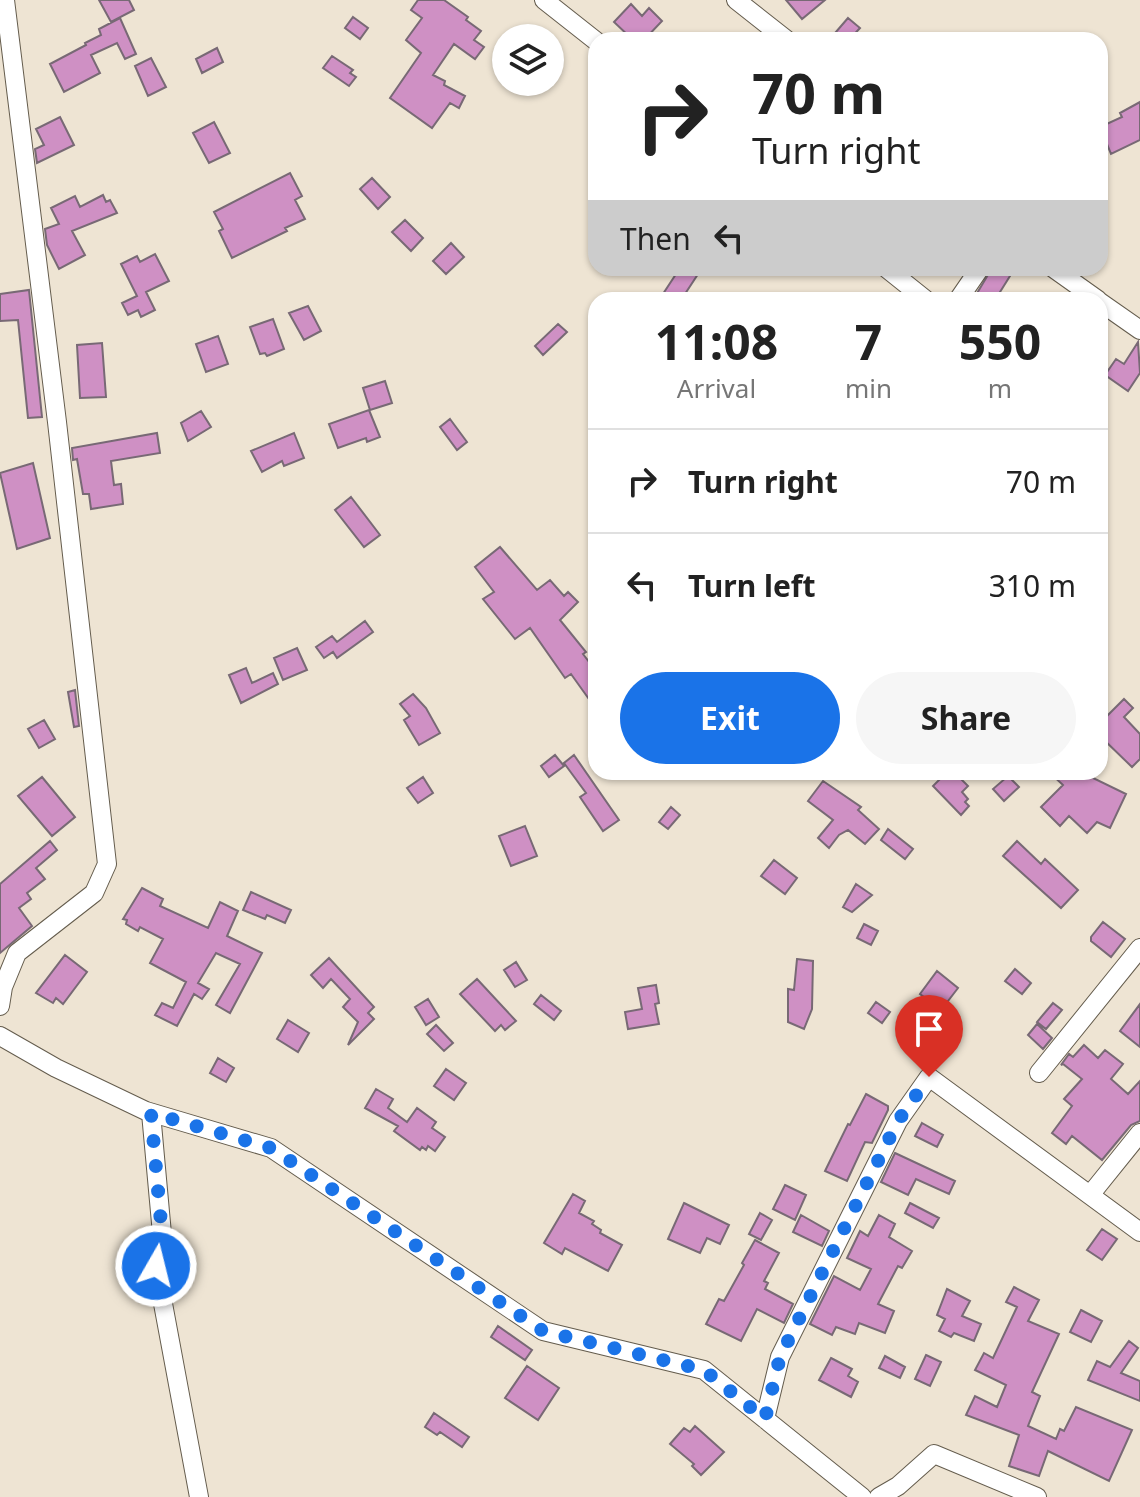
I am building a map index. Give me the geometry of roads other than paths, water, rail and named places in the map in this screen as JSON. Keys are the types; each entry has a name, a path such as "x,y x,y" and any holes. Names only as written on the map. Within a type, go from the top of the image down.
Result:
{"street":[{"path":"0,1006 3,987 17,953 94,893 107,864 5,0"},
{"path":"544,0 588,35"},
{"path":"736,0 777,32"},
{"path":"896,276 916,292"},
{"path":"1064,276 1086,292"},
{"path":"1108,307 1140,330"},
{"path":"1039,1073 1140,948"},
{"path":"0,1036 56,1068 151,1113 271,1148 543,1331 704,1370 862,1497"},
{"path":"765,1419 780,1357 898,1121 929,1077 1140,1232"},
{"path":"151,1113 162,1234 156,1266 199,1497"},
{"path":"1090,1195 1140,1133"},
{"path":"879,1497 898,1486 934,1454 1037,1497"}]}
